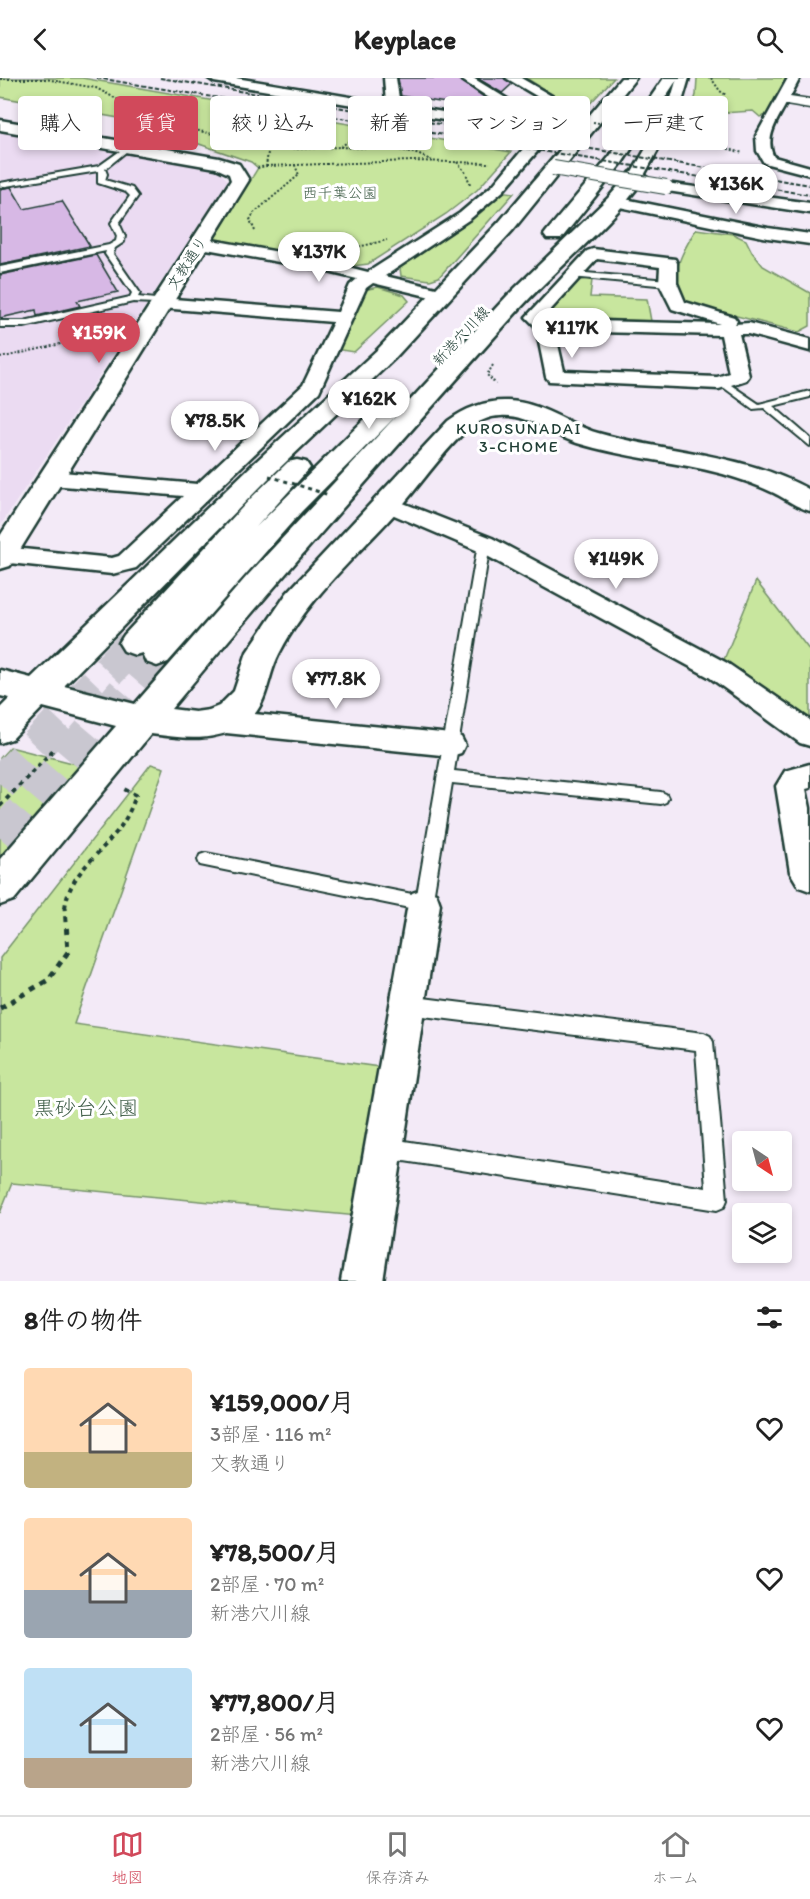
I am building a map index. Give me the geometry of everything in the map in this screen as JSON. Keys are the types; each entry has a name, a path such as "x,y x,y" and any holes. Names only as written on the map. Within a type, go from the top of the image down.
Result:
{"street":[{"path":"214,78 348,100"},
{"path":"296,91 303,78"},
{"path":"390,78 392,96"},
{"path":"465,78 493,96"},
{"path":"512,78 545,96"},
{"path":"0,729 251,480 386,354 506,226 629,78"},
{"name":"新港穴川線","path":"135,643 261,504 426,341 533,229 605,143 651,78"},
{"name":"新港穴川線","path":"157,654 291,506 457,342 579,207 633,135 671,78"},
{"path":"0,887 259,582 516,300 615,202 637,176 674,112 683,78"},
{"path":"794,78 763,136 764,151 769,160 810,171"},
{"path":"782,100 810,104"},
{"name":"文教通り","path":"0,125 114,144"},
{"name":"文教通り","path":"1,557 157,302 201,243 240,180 239,173 232,167 146,150"},
{"path":"1,557 112,566 127,562 312,388 358,285 465,216 498,188 531,150"},
{"path":"553,168 810,208"},
{"path":"615,202 768,233 810,239"},
{"path":"201,243 312,263 443,295"},
{"path":"749,328 729,330 545,325 535,317 593,254 669,263 668,283 678,305 810,345"},
{"path":"157,302 344,318"},
{"path":"545,325 556,377 722,382 739,376 729,330"},
{"path":"0,683 141,719 195,726 231,715 249,697 263,652 298,601 342,550 388,504 457,426 469,416 506,408 534,414 562,429 588,438 745,470 791,489 810,502"},
{"path":"51,478 202,492"},
{"path":"388,504 484,544 718,670 810,735"},
{"path":"216,721 451,745"},
{"path":"810,776 803,776 795,780 791,786 806,872 810,878"},
{"path":"362,1281 424,904"}],"lane":[{"path":"0,185 101,168 125,150"},
{"path":"0,176 54,167"},
{"path":"0,270 112,247 120,242 121,236 115,223 134,196 129,190 100,181 103,174 101,168"},
{"path":"29,171 33,179"},
{"path":"112,247 109,254 136,293 133,299"},
{"path":"0,324 24,324 133,299 157,302"},
{"path":"722,382 757,407 810,394"},
{"path":"766,405 810,443"},
{"path":"206,860 424,904 484,544"},
{"path":"445,776 661,798"},
{"path":"384,1148 717,1200 704,1042 407,1005"}],"path":[{"path":"711,78 720,91 726,95"},
{"path":"0,79 45,79 96,88 162,123 210,133"},
{"path":"592,122 687,137 769,160"},
{"path":"340,147 348,142"},
{"path":"336,147 412,153 426,156 433,161"},
{"path":"266,166 268,150"},
{"path":"251,169 294,163 433,161 495,164"},
{"path":"457,162 466,173 470,185 467,192"},
{"path":"265,234 254,230 250,220 255,210 292,184 299,175 294,163"},
{"path":"336,248 358,247 392,238"},
{"path":"0,358 119,331"},
{"path":"269,476 329,495"},
{"path":"0,806 55,748"},
{"path":"0,1008 48,980 68,952 64,918 68,891 83,866 120,827 130,812 136,795 115,784"}],"shaded area":[{"path":"0,132 18,135 18,150 102,149 217,169 228,181 0,526"}],"green space":[{"name":"西千葉公園","path":"0,78 82,78 186,96 114,96 114,117 102,115 102,96 18,96 18,100 0,97"},
{"path":"526,78 614,78 590,103 590,96 554,96"},
{"path":"697,78 787,78 767,115 760,117 753,111 728,113 728,96 696,95"},
{"name":"西千葉公園","path":"198,98 210,100 210,148 198,144"},
{"name":"西千葉公園","path":"336,122 348,124 348,150 432,150 432,138 444,140 444,150 511,152 477,190 446,214 368,264 353,266 213,241 258,168 251,162 216,150 336,150"},
{"path":"500,191 514,193 439,277 430,280 401,276 400,268 471,220"},
{"path":"696,229 733,234 746,240 763,266 810,293 810,326 799,332 682,302 676,283 678,264"},
{"path":"592,280 590,297 647,299 651,321 555,317 548,312 577,281"},
{"path":"378,287 404,295 409,301 354,352 334,349 359,291"},
{"path":"756,581 810,651 810,731 721,667"},
{"path":"10,747 84,766 0,873 0,758"},
{"name":"黒砂台公園","path":"151,764 164,768 74,1024 386,1068 358,1216 12,1183 0,1213 0,958"}],"building":[{"path":"398,78 457,78 482,96 444,96 444,103 432,101 432,96 401,96"},
{"path":"477,78 504,78 512,84 502,93"},
{"path":"11,187 24,209 62,201 90,246 0,265 0,189"},
{"path":"96,255 118,292 77,301 80,306 37,316 36,310 0,318 0,275"}],"tunnel":[{"path":"0,784 135,643"},
{"path":"0,838 157,654"}],"railway":[{"path":"97,78 810,195"},
{"path":"160,78 810,185"}],"district":[{"name":"KUROSUNADAI 3-CHOME","path":"519,437"}]}
